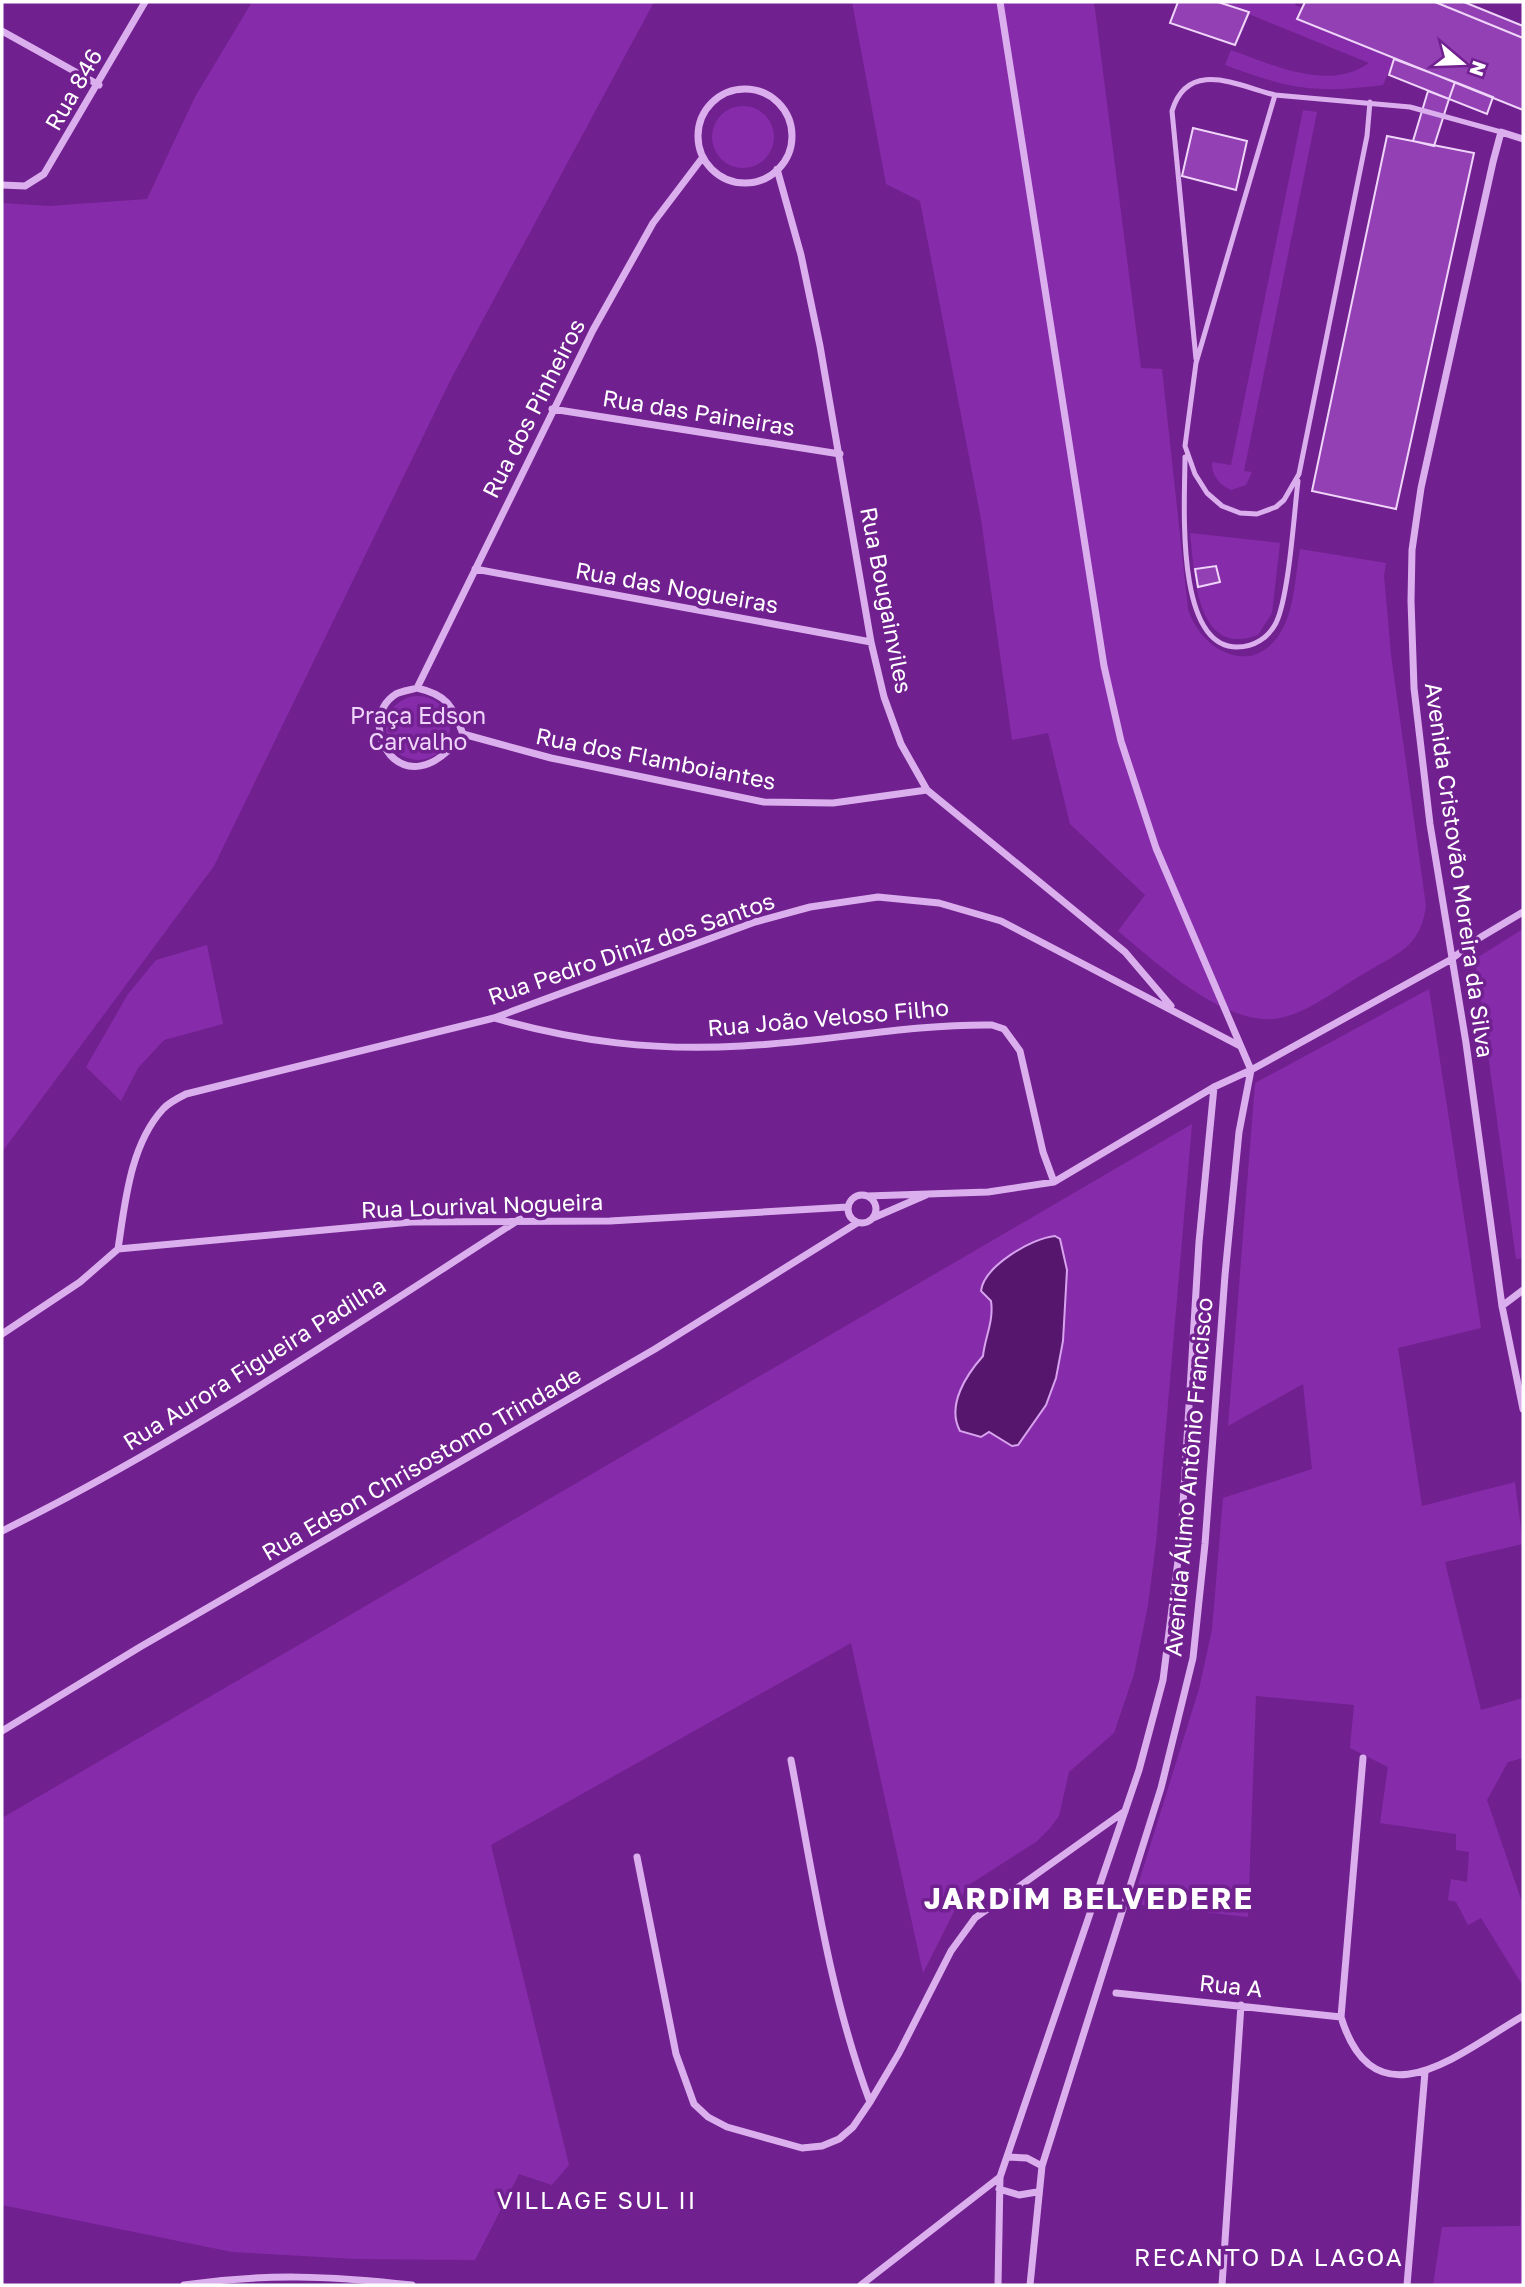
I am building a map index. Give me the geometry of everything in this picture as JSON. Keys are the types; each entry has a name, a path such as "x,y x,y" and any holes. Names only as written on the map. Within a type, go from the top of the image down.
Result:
{"street":[{"name":"Rua 846","path":"2,185 25,186 44,174 99,85 145,2"},
{"path":"1000,2 1104,666 1121,741 1156,848 1251,1070"},
{"path":"2,32 99,85"},
{"path":"741,89 752,90 764,93 781,107 791,127 789,150 777,169 759,181 737,182 717,174 703,157 698,135 704,113 720,96 741,89"},
{"path":"1501,132 1523,139"},
{"name":"Avenida Cristovão Moreira da Silva","path":"1501,132 1421,488 1412,550 1413,688 1450,960 1466,1043 1502,1306 1523,1409"},
{"name":"Rua dos Pinheiros","path":"417,688 552,409 653,223 703,157"},
{"name":"Rua Bougainviles","path":"777,169 801,254 840,454 871,642 884,697 901,744 927,790 1125,952 1174,1009"},
{"name":"Rua das Paineiras","path":"552,409 840,454"},
{"name":"Rua das Nogueiras","path":"475,569 871,642"},
{"path":"417,688 438,693 454,709 463,734 449,752 431,766 408,766 389,755 379,735 381,712 396,694 417,688"},
{"name":"Rua dos Flamboiantes","path":"463,734 551,758 764,802 833,803 927,790"},
{"name":"Rua Pedro Diniz dos Santos","path":"118,1249 133,1167 147,1132 164,1107 186,1094 494,1018 755,922 810,907 878,897 939,903 1001,920 1240,1045"},
{"path":"932,1192 865,1223 857,1223 848,1215 848,1207 857,1196 932,1192 988,1192 1054,1182 1214,1087 1251,1070 1450,960 1481,937 1523,912"},
{"name":"Rua João Veloso Filho","path":"494,1018 562,1037 662,1048 742,1046 992,1025 1004,1029 1020,1051 1043,1152 1054,1182"},
{"name":"Avenida Álimo Antônio Francisco","path":"1030,2285 1037,2192 1042,2166 1161,1788 1193,1658 1235,1171 1251,1070"},
{"name":"Avenida Álimo Antônio Francisco","path":"998,2285 1000,2177 1125,1810 1151,1726 1170,1637 1186,1474 1199,1242 1214,1087"},
{"path":"867,1196 874,1202 876,1210 873,1219"},
{"name":"Rua Lourival Nogueira","path":"118,1249 411,1222 520,1219 611,1221 848,1207"},
{"name":"Rua Aurora Figueira Padilha","path":"2,1531 89,1487 317,1349 520,1219"},
{"name":"Rua Edson Chrisostomo Trindade","path":"2,1731 140,1647 656,1349 857,1223"},
{"path":"2,1334 80,1282 118,1249"},
{"path":"1502,1306 1523,1290"},
{"path":"1363,1758 1341,2017 1347,2037 1370,2064 1382,2071 1401,2075 1425,2072 1523,2016"},
{"path":"791,1760 835,1986 851,2052 870,2102"},
{"path":"637,1857 676,2054 694,2105 708,2118 727,2127 802,2148 822,2146 853,2127 870,2102 964,1930 975,1918 1125,1810"},
{"name":"Rua A","path":"1116,1993 1341,2017"},
{"path":"1222,2285 1241,2005"},
{"path":"1407,2285 1425,2072"},
{"path":"1009,2157 1027,2158 1042,2166"},
{"path":"861,2285 1000,2177"},
{"path":"999,2189 1019,2195 1037,2192"},
{"path":"184,2285 240,2277 303,2275 412,2285"}],"lane":[{"path":"1196,363 1172,111 1177,95 1185,86 1206,79 1275,95 1409,107 1501,132"},
{"path":"1275,95 1196,363 1185,446 1184,525 1193,604 1209,635 1230,647 1247,646 1263,639 1279,616 1299,474 1367,136 1370,102"},
{"path":"1185,446 1195,474 1207,493 1222,506 1240,513 1258,514 1276,507 1284,500 1299,474"}],"green space":[{"path":"252,2 654,2 451,379 214,866 2,1152 2,203 49,206 147,199 195,97"},
{"path":"852,2 1094,2 1141,368 1162,369 1188,609 1203,636 1227,653 1241,656 1254,655 1267,648 1279,635 1288,616 1300,549 1386,563 1384,575 1391,655 1426,906 1419,931 1406,948 1326,998 1294,1014 1263,1019 1241,1015 1218,1005 1174,977 1118,931 1145,895 1070,824 1048,733 1012,740 981,519 920,201 886,184"},
{"path":"1219,2 1296,2 1295,5 1302,8 1298,19 1394,59 1383,85 1320,89 1267,80 1225,65 1231,50 1282,68 1318,76 1353,71 1369,63"},
{"path":"743,106 755,108 765,115 772,125 772,149 765,159 755,166 743,168 731,166 721,159 714,149 712,137 714,125 721,115 731,108"},
{"path":"1303,110 1317,112 1244,471 1252,472 1246,485 1231,490 1217,479 1212,462 1231,465"},
{"path":"1190,533 1280,543 1272,613 1258,635 1237,639 1222,635 1210,624 1197,589"},
{"name":"Praça Edson Carvalho","path":"412,696 424,696 441,705 448,716 448,740 441,751 424,760 412,760 400,755 391,746 386,734 386,722 391,710 400,701"},
{"path":"1523,929 1523,1258 1516,1259 1475,959"},
{"path":"207,945 223,1024 164,1040 138,1068 121,1101 86,1067 128,994 156,960"},
{"path":"1429,989 1481,1328 1398,1348 1422,1506 1515,1482 1523,1544 1445,1562 1481,1710 1523,1698 1523,1758 1508,1762 1487,1800 1523,1905 1523,1986 1481,1918 1468,1925 1456,1902 1448,1900 1451,1879 1467,1882 1469,1852 1456,1850 1456,1834 1380,1823 1388,1767 1350,1748 1354,1705 1256,1696 1248,1917 1132,1904 1199,1689 1212,1630 1223,1498 1312,1469 1303,1384 1228,1426 1255,1083"},
{"path":"1192,1124 1156,1543 1148,1605 1134,1674 1114,1733 1069,1772 1059,1816 1036,1842 967,1886 923,1973 851,1643 491,1845 569,2165 552,2185 519,2174 475,2260 356,2259 232,2252 2,2205 2,1818"},
{"path":"1523,2138 1523,2285 1433,2285 1442,2227 1520,2226"}],"shaded area":[{"path":"1055,1236 1060,1239 1067,1270 1063,1341 1056,1378 1046,1405 1018,1445 1012,1446 989,1432 981,1437 960,1431 955,1411 957,1401 965,1381 983,1356 990,1322 991,1301 981,1291 984,1282 1010,1255 1034,1242"}],"building":[{"path":"1178,2 1218,2 1249,12 1235,45 1170,23"},
{"path":"1305,2 1435,2 1523,38 1523,110 1297,19"},
{"path":"1435,2 1464,2 1523,26 1523,38"},
{"path":"1394,59 1455,82 1449,99 1389,75"},
{"path":"1455,82 1493,97 1487,114 1449,99"},
{"path":"1428,91 1449,99 1434,146 1413,141"},
{"path":"1193,128 1247,141 1236,190 1182,176"},
{"path":"1387,136 1474,153 1396,509 1312,491"},
{"path":"1216,566 1220,582 1198,587 1195,569"}],"district":[{"name":"JARDIM BELVEDERE","path":"1089,1898"},
{"name":"VILLAGE SUL II","path":"597,2199"},
{"name":"RECANTO DA LAGOA","path":"1269,2256"}]}
